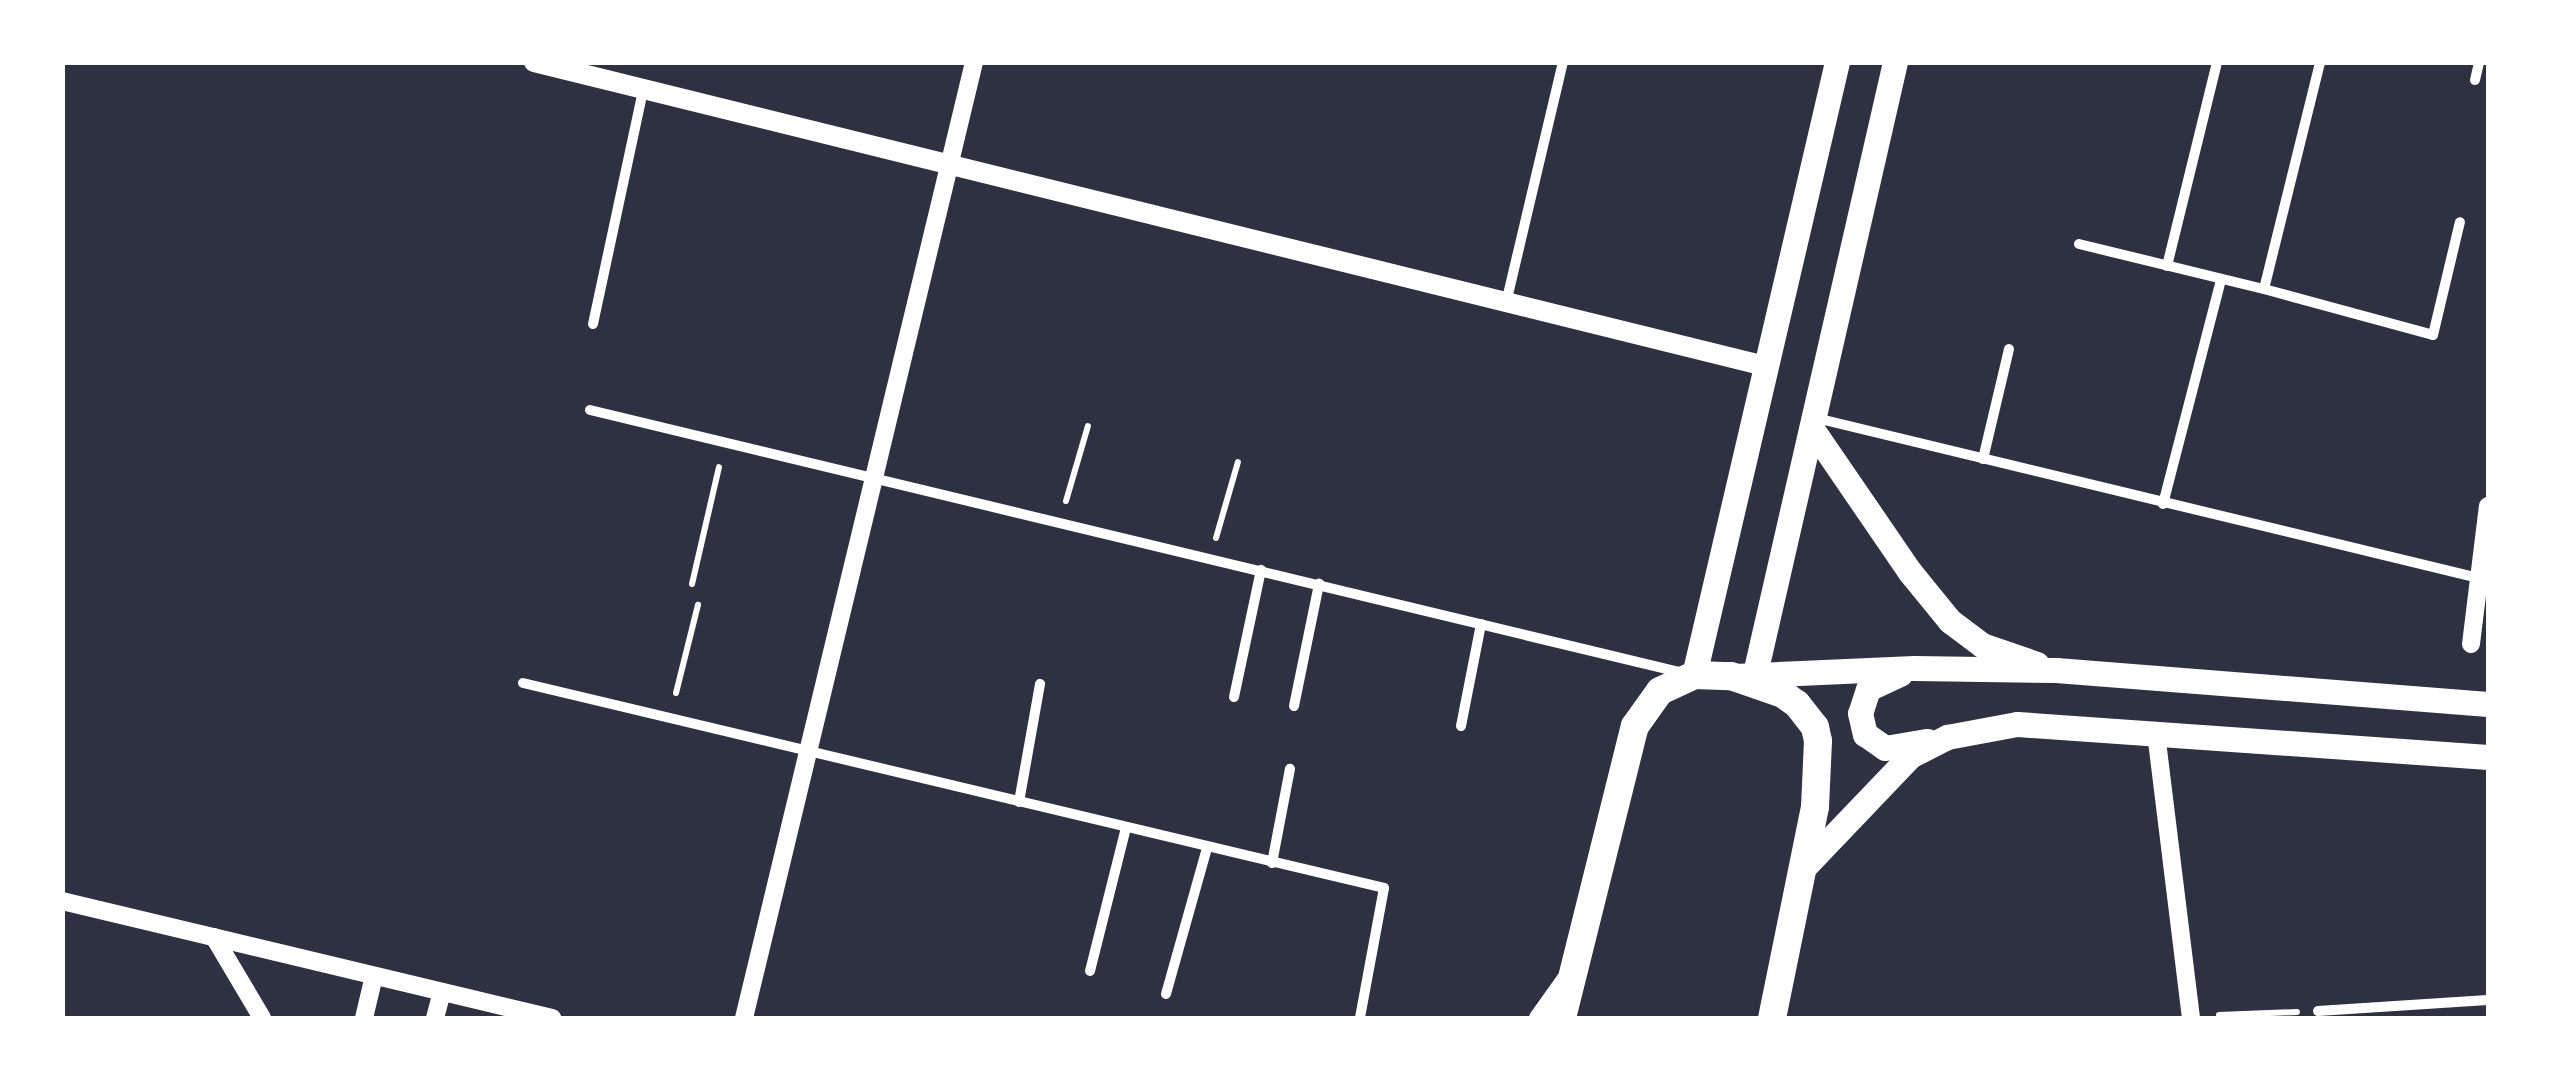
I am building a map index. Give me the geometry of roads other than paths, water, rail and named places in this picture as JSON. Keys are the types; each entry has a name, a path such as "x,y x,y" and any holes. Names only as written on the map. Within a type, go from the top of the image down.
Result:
{"highway":[{"path":"1562,1018 1635,726 1660,691 1694,675 1746,678 1798,704 1815,727 1821,756 1805,866 1772,1018"}],"main road":[{"path":"534,62 1765,366"},
{"path":"1694,675 1837,62"},
{"path":"1895,62 1814,424 1746,678 1914,668 2056,670 2488,704"},
{"path":"1814,424 1910,572 1950,621 1982,645 2056,670"},
{"path":"1914,668 1868,689 1860,713 1865,734 1885,748 2017,724 2488,757"},
{"path":"1805,866 1910,756 1947,737"}],"street":[{"path":"744,1018 974,62"},
{"path":"1506,304 1563,62"},
{"path":"2167,266 2217,62"},
{"path":"2264,289 2320,62"},
{"path":"2476,80 2479,62"},
{"path":"593,324 644,90"},
{"path":"2079,244 2433,334 2460,222"},
{"path":"2163,504 2221,279"},
{"path":"1983,459 2009,350"},
{"path":"590,410 1694,675"},
{"path":"1814,424 1983,459 2479,578"},
{"path":"2471,644 2488,506"},
{"path":"1234,696 1260,570"},
{"path":"1294,706 1320,584"},
{"path":"1460,726 1482,624"},
{"path":"523,683 1384,888 1360,1018"},
{"path":"1019,802 1040,684"},
{"path":"2156,732 2191,1018"},
{"path":"1272,863 1290,769"},
{"path":"1090,971 1126,828"},
{"path":"1166,994 1207,848"},
{"path":"62,901 552,1018"},
{"path":"214,937 262,1018"},
{"path":"1538,1018 1574,968"},
{"path":"364,1018 374,976"},
{"path":"435,1018 442,992"},
{"path":"2318,1011 2488,1000"}]}
